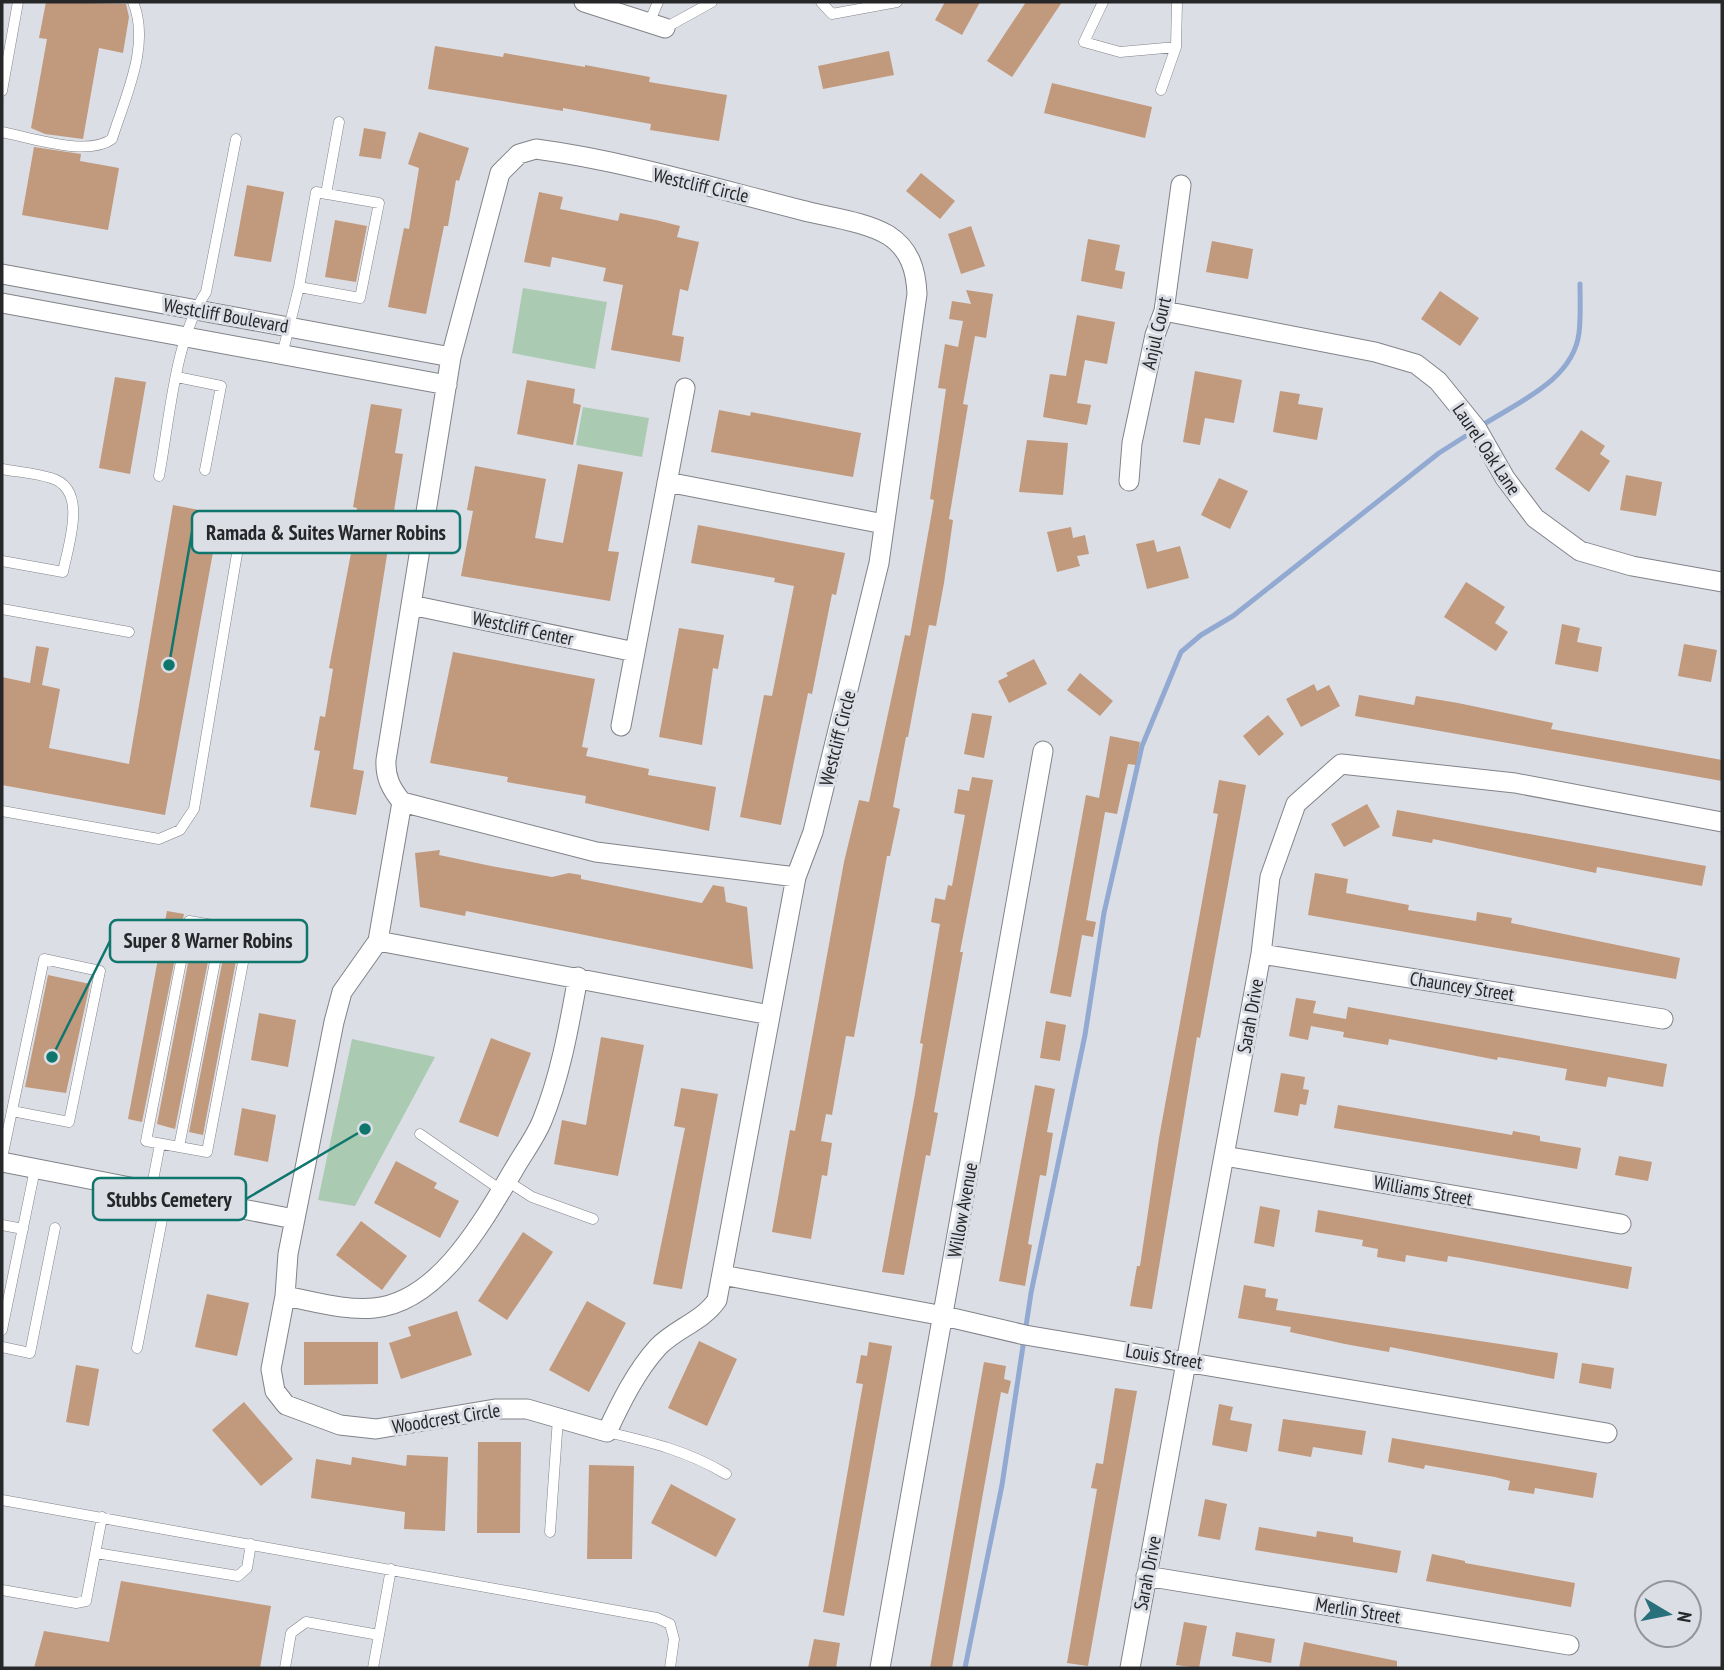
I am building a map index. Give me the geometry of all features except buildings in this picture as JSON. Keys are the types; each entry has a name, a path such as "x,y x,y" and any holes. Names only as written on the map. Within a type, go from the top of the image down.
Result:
{"street":[{"path":"583,2 657,25"},
{"name":"Westcliff Circle","path":"402,802 393,790 386,772 411,605 451,357 500,173 519,154 536,149 722,190 887,235 907,253 916,273 917,294 879,563 813,832 796,877 770,1015"},
{"name":"Anjul Court","path":"1129,481 1137,419 1155,335 1164,311 1181,185"},
{"name":"Westcliff Boulevard","path":"2,274 451,357"},
{"name":"Westcliff Boulevard","path":"2,303 447,385"},
{"name":"Laurel Oak Lane","path":"1164,311 1375,352 1416,365 1438,381 1477,429 1505,478 1535,518 1580,551 1632,566 1722,582"},
{"path":"621,726 685,388"},
{"path":"667,482 884,524"},
{"name":"Westcliff Center","path":"411,605 635,652"},
{"name":"Willow Avenue","path":"880,1668 1043,751"},
{"name":"Sarah Drive","path":"1130,1668 1261,954 1270,877 1296,804 1341,764 1515,783 1722,822"},
{"path":"607,1432 623,1398 658,1347 709,1311 717,1300 770,1015 377,941 402,802 596,852 796,877"},
{"name":"Woodcrest Circle","path":"377,941 342,992 294,1219 285,1296 271,1369 275,1391 286,1405 305,1415 340,1425 376,1429 495,1409 527,1409 607,1432"},
{"name":"Chauncey Street","path":"1261,954 1662,1019"},
{"path":"285,1296 341,1306 374,1308 403,1300 430,1282 456,1258 541,1123 555,1085 578,977"},
{"name":"Williams Street","path":"1224,1156 1621,1224"},
{"path":"2,1160 35,1169 294,1219"},
{"name":"Louis Street","path":"722,1275 944,1316 1025,1335 1188,1360 1606,1433"},
{"name":"Merlin Street","path":"1146,1576 1569,1645"}],"lane":[{"path":"2,91 18,2"},
{"path":"2,132 87,148 102,147 112,139 137,60 140,18 133,2"},
{"path":"658,2 657,25 712,2"},
{"path":"821,2 832,14 897,2"},
{"path":"1103,2 1084,42 1120,52 1176,47"},
{"path":"1161,90 1176,47 1177,2"},
{"path":"326,194 339,122"},
{"path":"159,476 185,337 194,310 206,292 236,139"},
{"path":"282,355 299,287 316,192 379,203 360,298 299,287"},
{"path":"177,377 221,386 205,470"},
{"path":"2,469 54,478 71,496 74,513 63,572 2,561"},
{"path":"2,811 159,839 180,830 194,809 242,524"},
{"path":"2,609 129,632"},
{"path":"188,921 222,926 249,931 207,1152 146,1141 188,921"},
{"path":"179,1147 222,926"},
{"path":"2,1160 12,1111 44,959 100,971 69,1122 12,1111"},
{"path":"420,1134 504,1185 593,1219"},
{"path":"138,1348 159,1193 160,1143"},
{"path":"2,1330 35,1169"},
{"path":"2,1225 23,1229"},
{"path":"2,1347 30,1353 55,1228"},
{"path":"550,1532 558,1418"},
{"path":"607,1432 672,1448 698,1458 726,1474"},
{"path":"2,1500 657,1618 670,1624 674,1639 670,1668"},
{"path":"2,1590 76,1603 86,1601 102,1517"},
{"path":"96,1553 238,1576 247,1568 251,1544"},
{"path":"373,1668 391,1569"},
{"path":"285,1668 291,1633 306,1622 379,1635"}],"green space":[{"path":"523,288 607,302 595,369 512,353"},
{"path":"583,407 649,418 642,457 576,445"},
{"path":"352,1039 435,1057 355,1206 318,1200"}],"waterway":[{"path":"1481,426 1541,389 1566,365 1575,350 1579,333 1580,284"},
{"path":"965,1668 1002,1485 1031,1293 1085,1035 1104,913 1142,746 1181,652 1201,635 1233,616 1439,453 1472,432"}],"place":[{"name":"Ramada & Suites Warner Robins","path":"169,665"},
{"name":"Super 8 Warner Robins","path":"52,1057"},
{"name":"Stubbs Cemetery","path":"365,1129"}]}
